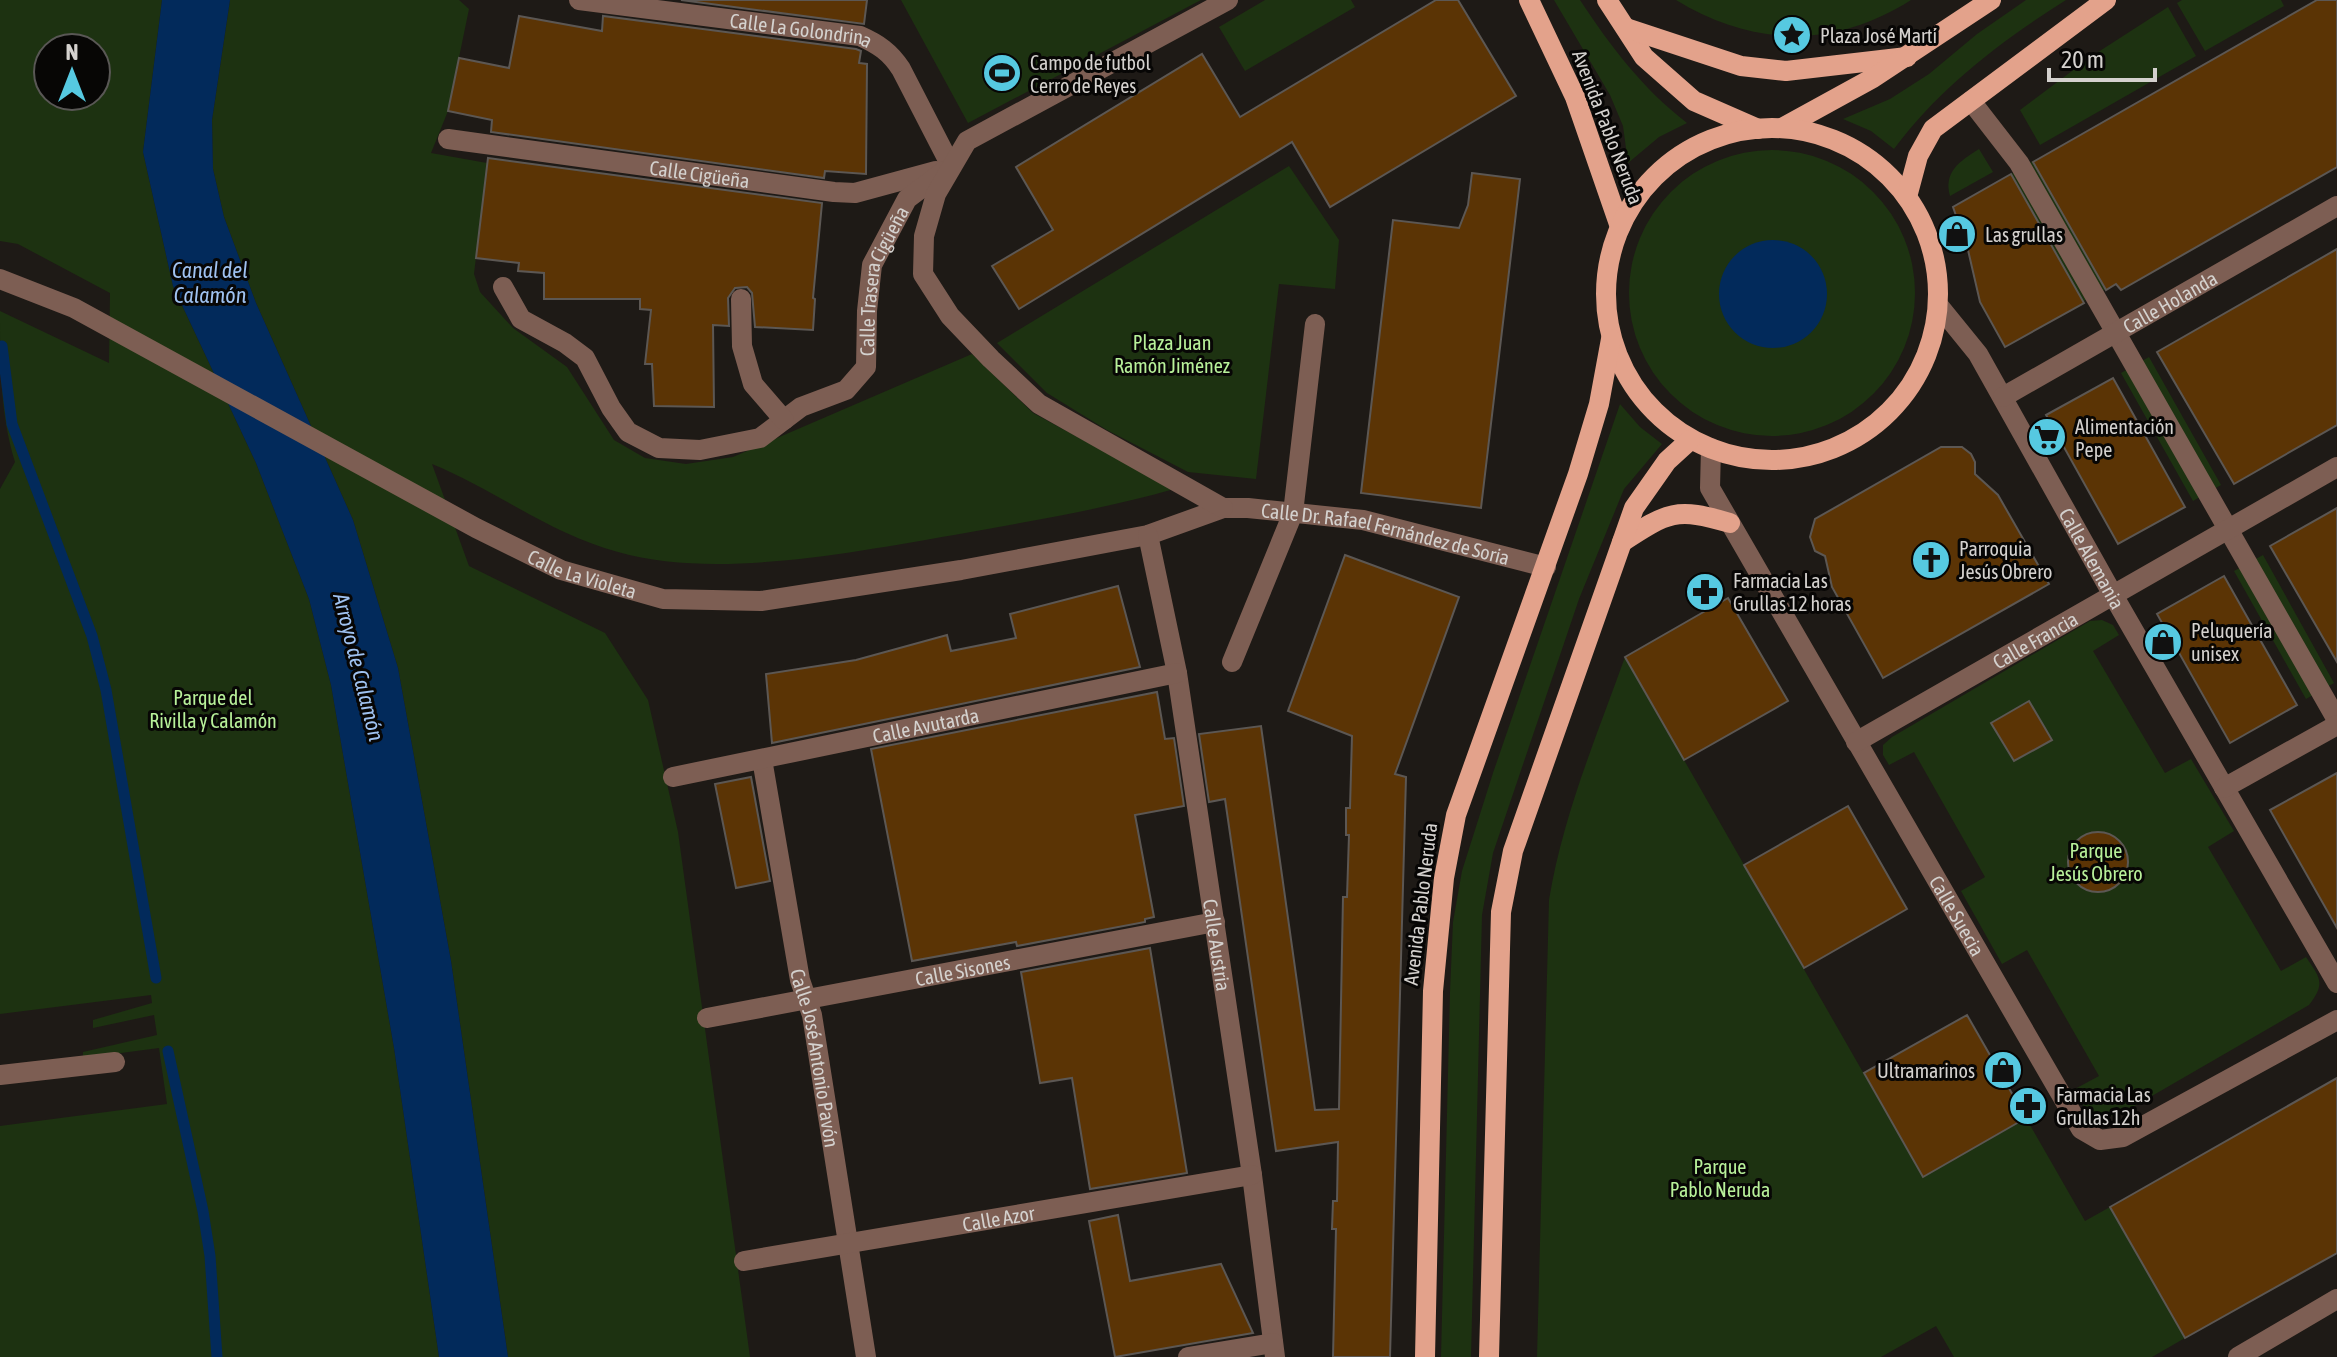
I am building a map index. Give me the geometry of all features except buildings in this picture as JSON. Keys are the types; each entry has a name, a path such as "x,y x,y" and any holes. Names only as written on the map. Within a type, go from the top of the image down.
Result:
{"main road":[{"name":"Avenida Pablo Neruda","path":"1529,0 1575,97 1620,227"},
{"path":"1607,0 1644,57 1694,101 1758,129"},
{"path":"1782,128 1907,57 1965,8 1991,0"},
{"path":"1907,197 1918,156 1933,129 2106,0"},
{"path":"1626,28 1741,66 1786,71 1907,57"},
{"path":"1782,128 1822,136 1854,149 1873,162 1907,197 1932,247 1938,275 1939,306 1931,346 1913,384 1874,426 1823,453 1771,461 1731,456 1690,440 1664,421 1629,380 1611,339 1606,310 1607,273 1620,227 1646,186 1665,166 1697,147 1730,133 1758,129 1782,128"},
{"name":"Avenida Pablo Neruda","path":"1425,1357 1433,991 1444,878 1456,815 1546,567 1599,404 1611,339"},
{"path":"1489,1357 1501,912 1513,851 1634,508 1667,461 1690,440"},
{"path":"1622,542 1661,517 1678,512 1730,523"}],"street":[{"name":"Calle La Golondrina","path":"579,0 860,36 877,43 892,55 901,69 951,166"},
{"path":"1223,508 1039,404 950,316 923,274 924,236 936,194 967,141 1228,0"},
{"path":"1971,101 2019,163 2337,723 2224,788"},
{"name":"Calle Cigüeña","path":"448,139 855,193 951,166"},
{"name":"Calle Trasera Cigüeña","path":"503,287 521,319 565,343 585,358 611,408 628,432 659,448 700,450 760,438 801,407 846,390 866,367 872,265 907,199 951,166"},
{"name":"Calle Holanda","path":"2003,397 2337,206"},
{"name":"Calle La Violeta","path":"0,279 74,308 476,528 561,570 663,599 761,601 961,570 1148,535 1223,508"},
{"path":"741,299 742,346 753,384 784,420"},
{"name":"Calle Alemania","path":"1939,306 1978,354 2337,983"},
{"path":"1232,662 1293,513 1315,324"},
{"name":"Calle Suecia","path":"1711,448 1710,488 2081,1129 2100,1140 2123,1137 2337,1020"},
{"name":"Calle Francia","path":"1856,742 2337,467"},
{"name":"Calle Dr. Rafael Fernández de Soria","path":"1223,508 1363,520 1546,567"},
{"name":"Calle Austria","path":"1148,535 1177,673 1252,1175 1274,1350"},
{"name":"Calle Avutarda","path":"673,777 1177,673"},
{"name":"Calle José Antonio Pavón","path":"762,759 800,980 812,1015 866,1357"},
{"name":"Calle Sisones","path":"707,1018 1215,922"},
{"path":"0,1075 115,1062"},
{"name":"Calle Azor","path":"744,1261 1252,1175"},
{"path":"2238,1357 2337,1299"},
{"path":"1188,1357 1274,1350"}],"green space":[{"name":"Parque del Rivilla y Calamón","path":"0,0 162,0 143,152 173,286 256,463 309,599 331,685 394,1048 439,1357 0,1357 0,1126 167,1104 159,1048 83,1058 83,1052 157,1035 154,1015 93,1028 93,1020 152,1003 151,995 0,1014 0,489 15,462 4,406 0,311 109,363 110,293 18,244 0,241"},
{"path":"230,0 459,0 469,9 448,111 431,153 487,163 474,274 480,292 513,328 567,367 614,440 645,458 686,464 733,457 972,354 1033,413 1174,489 1065,515 873,549 785,560 698,564 656,560 593,544 545,523 432,464 469,566 605,633 648,700 678,832 750,1357 508,1357 451,961 398,668 353,520 256,303 224,217 213,169 212,120"},
{"name":"Campo de futbol Cerro de Reyes","path":"901,0 1201,0 968,123"},
{"path":"1265,0 1351,0 1355,7 1245,71 1219,27"},
{"path":"1554,0 1580,0 1628,66 1687,123 1659,137 1628,163 1623,126 1610,95"},
{"path":"1676,0 1911,0 1853,27 1794,36 1764,34 1734,27"},
{"path":"2026,0 2066,0 1972,67 1931,106 1894,149 1871,131 1843,119 1890,99 1929,74 1977,34"},
{"path":"2182,0 2281,0 2284,6 2205,51 2177,3"},
{"path":"2168,7 2196,56 2040,145 2020,110 2092,56"},
{"path":"1979,149 1993,172 1950,196 1951,174"},
{"path":"1772,150 1800,153 1827,161 1851,174 1873,192 1891,214 1904,238 1912,265 1915,293 1912,321 1904,348 1891,372 1873,394 1851,412 1827,425 1800,433 1772,436 1744,433 1717,425 1693,412 1671,394 1653,372 1640,348 1632,321 1629,293 1632,265 1640,238 1653,214 1671,192 1693,174 1717,161 1744,153"},
{"path":"2035,160 2108,288 2080,303 2008,176"},
{"name":"Plaza Juan Ramón Jiménez","path":"1289,166 1339,240 1335,289 1279,284 1256,479 1188,472 1107,430 1047,393 997,343"},
{"path":"2149,357 2221,485 2193,501 2121,373"},
{"path":"1620,404 1640,427 1662,444 1624,489 1579,599 1493,853 1482,915 1471,1357 1441,1357 1453,922 1462,871"},
{"path":"2263,555 2334,683 2306,699 2234,571"},
{"name":"Parque Jesús Obrero","path":"2102,620 2113,625 2119,635 2093,651 2165,773 2191,759 2234,831 2208,847 2281,971 2306,957 2319,981 2318,991 2309,1005 2119,1115 2110,1116 2091,1113 2073,1090 2099,1076 2027,950 2002,964 1961,891 1985,877 1914,752 1889,765 1883,755 1883,745 1892,737 2090,621"},
{"name":"Parque Pablo Neruda","path":"1625,657 1923,1177 2026,1118 2085,1221 2110,1207 2185,1338 2152,1357 1954,1357 1936,1326 1881,1357 1537,1357 1549,900 1572,807"}],"water":[{"name":"Canal del Calamón","path":"162,0 230,0 212,120 213,169 224,217 256,303 353,520 398,668 451,961 508,1357 439,1357 394,1048 331,685 309,599 256,463 173,286 143,152"},
{"path":"1773,240 1794,244 1812,255 1823,273 1827,294 1823,315 1812,333 1794,344 1773,348 1752,344 1734,333 1723,315 1719,294 1723,273 1734,255 1752,244"}],"waterway":[{"path":"2,346 12,424 92,636 106,690 156,978"},
{"path":"168,1051 203,1211 210,1256 217,1357"}],"place":[{"name":"Plaza José Martí","path":"1792,35"},
{"name":"Campo de futbol Cerro de Reyes","path":"1002,73"},
{"name":"Las grullas","path":"1957,234"},
{"name":"Alimentación Pepe","path":"2047,437"},
{"name":"Parroquia Jesús Obrero","path":"1931,560"},
{"name":"Farmacia Las Grullas 12 horas","path":"1705,592"},
{"name":"Peluquería unisex","path":"2163,642"},
{"name":"Ultramarinos","path":"2003,1070"},
{"name":"Farmacia Las Grullas 12h","path":"2028,1106"}],"water label":[{"name":"Arroyo de Calamón","path":"359,667"}]}
